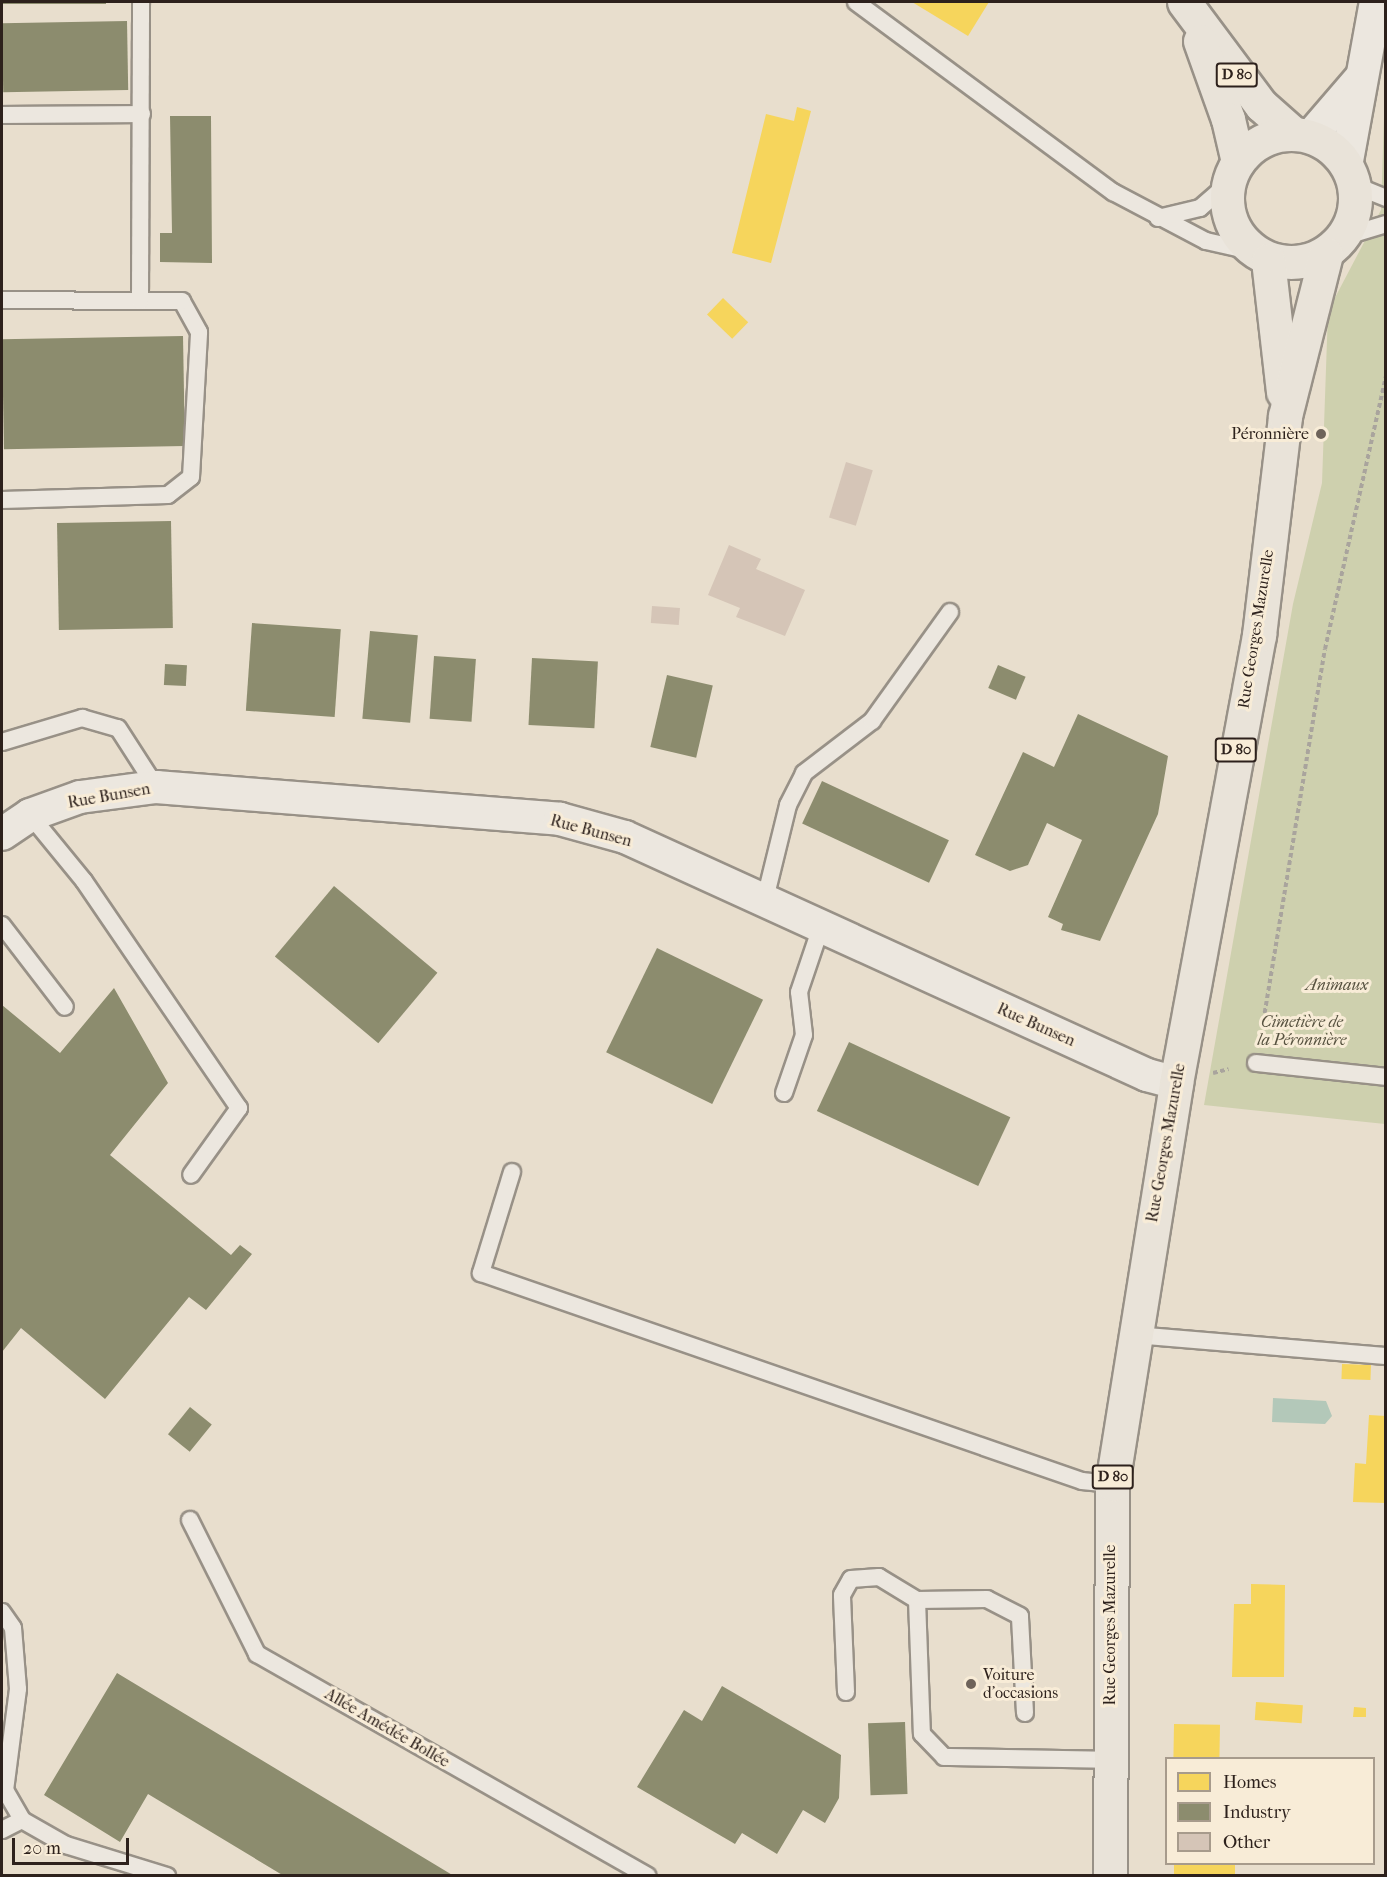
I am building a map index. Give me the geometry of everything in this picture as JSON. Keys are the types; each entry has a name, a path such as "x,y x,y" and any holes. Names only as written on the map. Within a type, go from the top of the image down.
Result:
{"main road":[{"name":"D 80","path":"1186,5 1261,105 1303,135"},
{"name":"D 80","path":"1186,5 1228,119 1233,173"},
{"path":"1303,135 1351,173 1354,215 1334,246 1302,262 1261,256 1237,234 1228,211 1233,173 1269,137 1303,135"},
{"name":"D 80","path":"1285,416 1334,246"},
{"name":"D 80","path":"1261,256 1285,416"},
{"name":"Rue Georges Mazurelle","path":"1110,1875 1112,1484 1176,1083 1259,635 1285,416"}],"street":[{"path":"1351,173 1361,77 1376,2"},
{"path":"1303,135 1361,77"},
{"name":"Rue Bunsen","path":"2,834 30,815 80,798 156,787 560,819 626,837 764,903 1147,1075 1176,1083"}],"lane":[{"path":"140,301 141,2"},
{"path":"856,2 1113,192 1158,219 1206,241 1261,256"},
{"path":"2,115 142,114"},
{"path":"1158,219 1200,208 1233,173"},
{"path":"1351,173 1386,198"},
{"path":"1334,246 1386,224"},
{"path":"2,300 183,301 199,332 191,477 168,495 2,500"},
{"path":"764,903 788,805 804,773 872,721 950,612"},
{"path":"2,742 82,718 91,720 118,728 156,787"},
{"path":"30,815 84,881 239,1108 191,1175"},
{"path":"784,1094 804,1035 799,992 821,927"},
{"path":"4,935 64,1007"},
{"path":"1256,1063 1386,1077"},
{"path":"512,1172 481,1273 1082,1482 1112,1484"},
{"path":"1134,1335 1386,1356"},
{"name":"Allée Amédée Bollée","path":"190,1520 257,1654 647,1875"},
{"path":"846,1692 842,1595 851,1579 879,1577 917,1600 987,1599 1020,1616 1025,1713"},
{"path":"917,1600 921,1734 944,1757 1111,1760"},
{"path":"2,1612 13,1628 18,1689 5,1790 22,1820 66,1845 167,1875"},
{"path":"2,1830 22,1820"}],"path":[{"path":"1256,1063 1325,649 1386,376"}],"green space":[{"name":"Cimetière de la Péronnière","path":"1385,86 1385,1124 1204,1105 1293,604 1322,483 1328,311 1381,210"}],"shaded area":[{"path":"1273,1398 1326,1401 1332,1416 1325,1424 1272,1422"}],"building: Homes":[{"path":"912,2 989,2 968,36"},
{"path":"797,107 811,111 771,263 732,253 766,114 794,121"},
{"path":"723,298 748,322 732,339 707,315"},
{"path":"1342,1364 1371,1365 1370,1380 1341,1379"},
{"path":"1369,1415 1386,1416 1386,1503 1353,1502 1355,1463 1366,1464"},
{"path":"1251,1584 1285,1585 1284,1677 1232,1677 1234,1604 1251,1604"},
{"path":"1256,1702 1303,1705 1302,1723 1255,1720"},
{"path":"1354,1707 1366,1708 1366,1717 1353,1717"},
{"path":"1174,1724 1220,1725 1219,1757 1173,1757"},
{"path":"1174,1865 1235,1865 1235,1876 1174,1876"}],"building: Industry":[{"path":"2,2 106,2 106,4 2,4"},
{"path":"127,21 128,90 3,92 2,23"},
{"path":"170,116 211,116 212,263 160,262 160,233 172,233"},
{"path":"183,336 185,446 4,449 2,339"},
{"path":"171,521 173,628 59,630 57,523"},
{"path":"252,623 341,629 335,717 246,711"},
{"path":"370,631 418,635 410,723 362,719"},
{"path":"434,656 476,659 472,722 430,719"},
{"path":"532,658 598,661 594,728 528,725"},
{"path":"165,664 187,665 186,686 164,685"},
{"path":"998,665 1026,677 1016,700 988,688"},
{"path":"667,675 713,686 696,758 650,747"},
{"path":"1078,714 1168,756 1158,814 1100,941 1061,930 1063,924 1048,917 1082,840 1047,823 1028,865 1010,871 975,855 1023,752 1054,767"},
{"path":"822,781 949,840 929,883 802,824"},
{"path":"334,886 437,973 378,1043 275,956"},
{"path":"657,948 763,1000 712,1104 606,1052"},
{"path":"114,988 168,1083 110,1155 231,1255 240,1245 252,1254 206,1310 189,1297 105,1399 21,1328 2,1352 2,1005 60,1053"},
{"path":"849,1042 1010,1117 978,1186 817,1111"},
{"path":"190,1407 212,1425 190,1452 168,1434"},
{"path":"117,1673 454,1876 284,1876 148,1794 120,1842 44,1795"},
{"path":"722,1686 841,1755 839,1798 825,1823 803,1810 777,1854 742,1833 735,1844 637,1787 684,1710 702,1721"},
{"path":"905,1722 908,1794 871,1795 868,1723"}],"building: Other":[{"path":"846,462 873,470 856,526 829,517"},
{"path":"729,545 761,559 756,569 805,590 785,636 736,617 740,608 708,595"},
{"path":"652,606 680,608 679,625 651,623"}],"place":[{"name":"Péronnière","path":"1321,434"},
{"name":"Voiture d'occasions","path":"971,1684"}],"park label":[{"name":"Animaux","path":"1337,985"}]}
